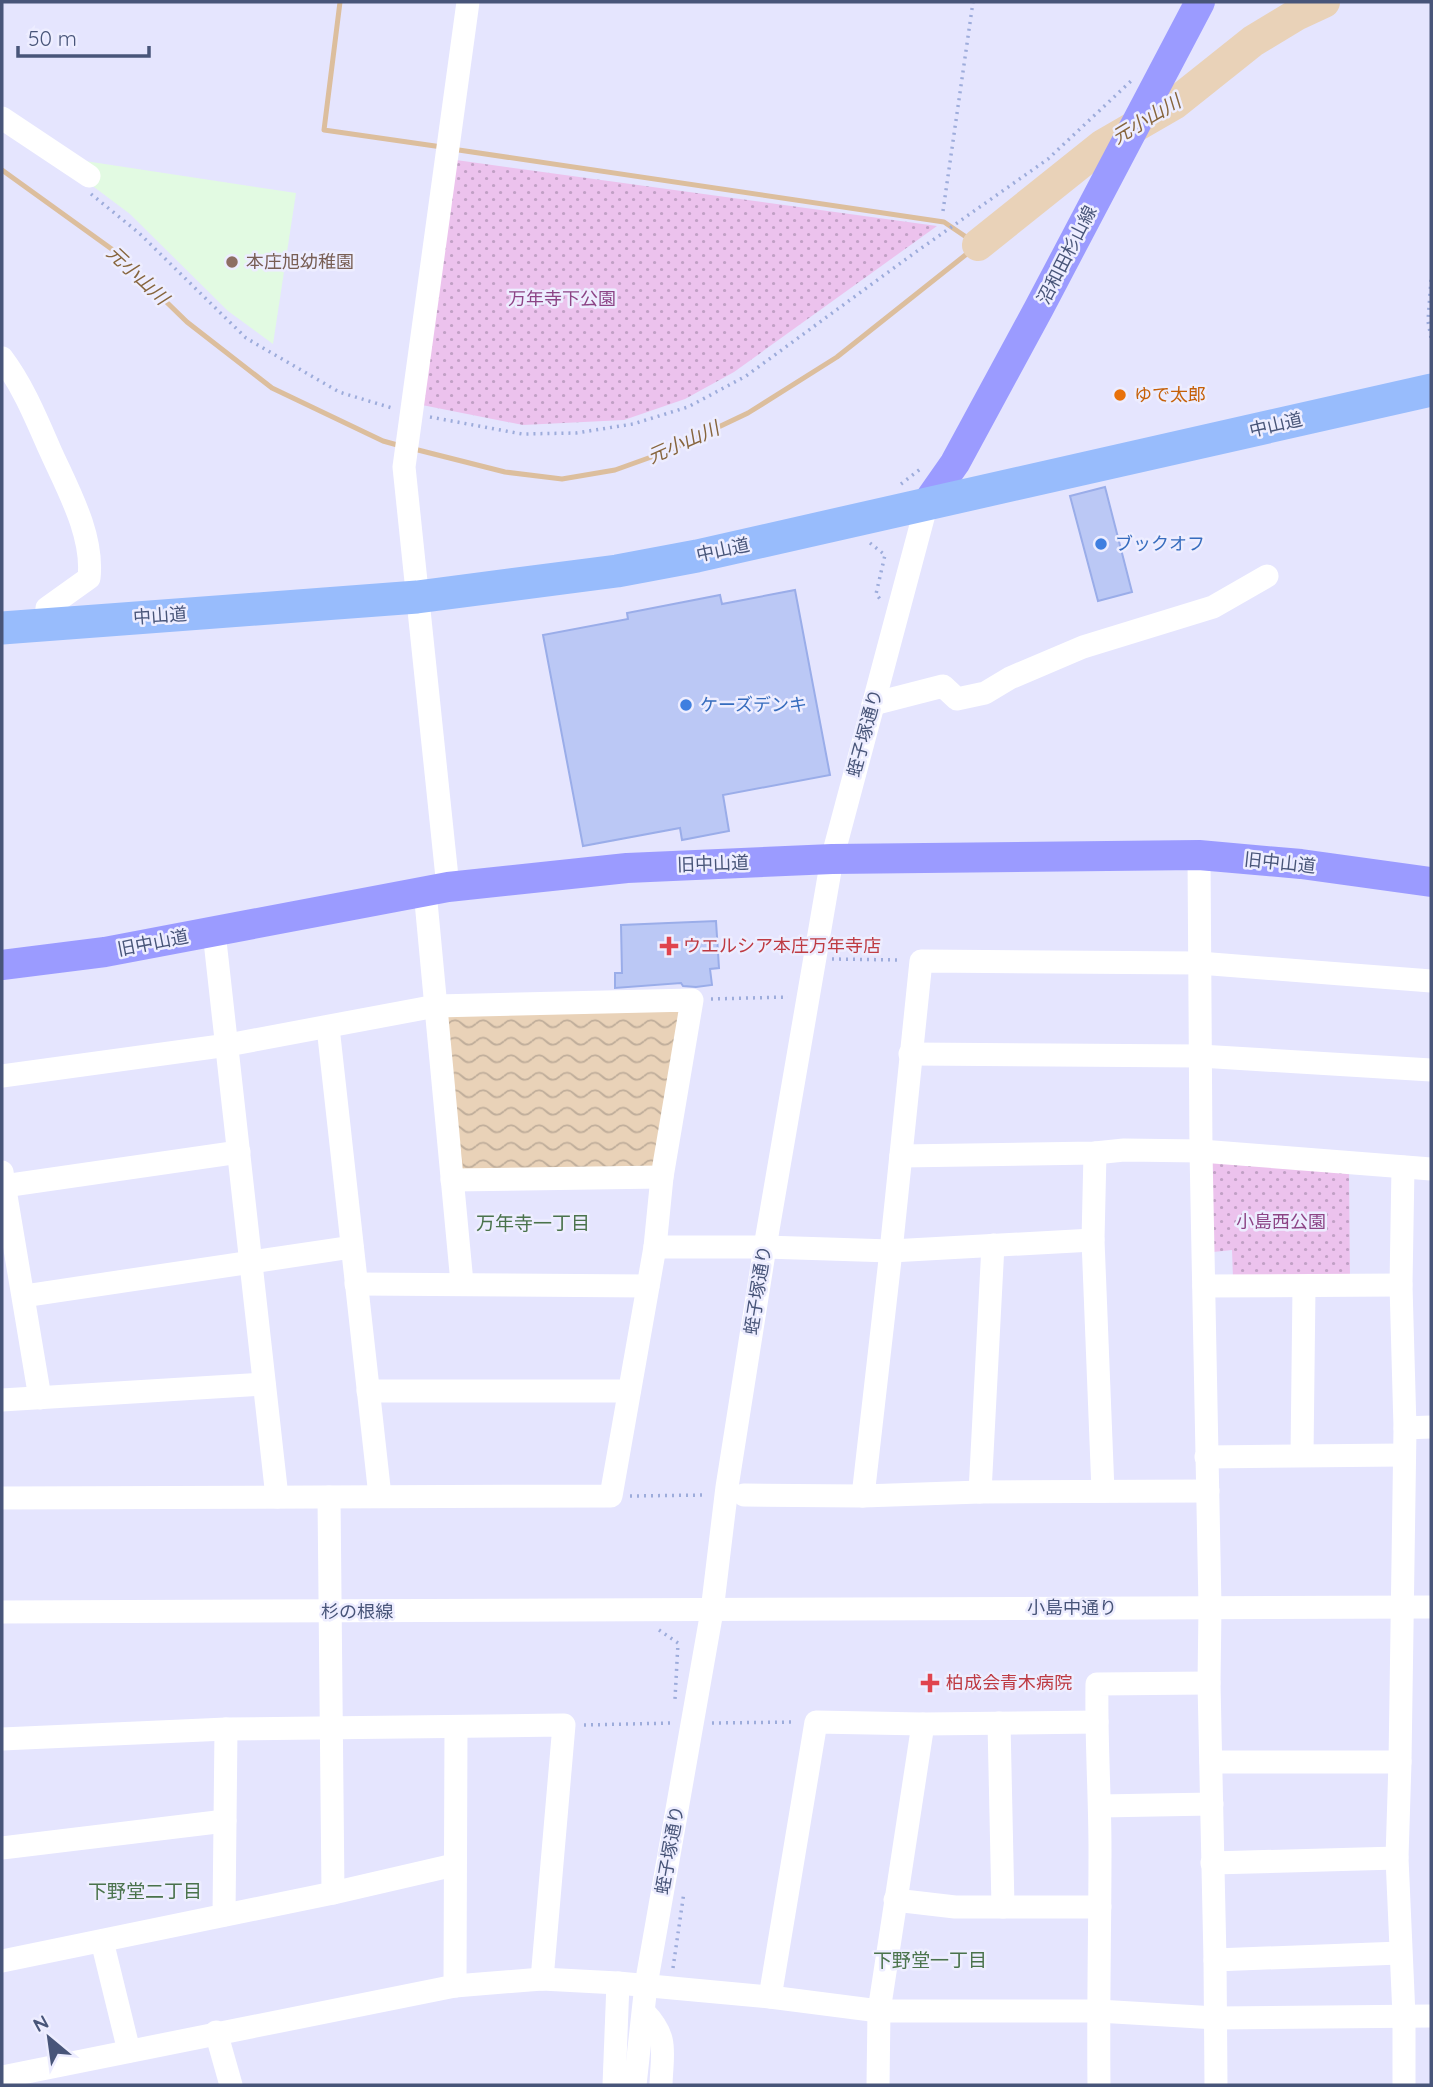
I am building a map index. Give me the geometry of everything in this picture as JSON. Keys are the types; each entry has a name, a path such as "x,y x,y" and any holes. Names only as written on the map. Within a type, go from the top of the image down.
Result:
{"highway":[{"name":"中山道","path":"2,628 417,597 617,571 697,556 1431,390"}],"main road":[{"name":"沼和田杉山線","path":"927,503 955,463 1108,175 1149,75 1200,2"},
{"name":"旧中山道","path":"2,965 105,952 436,889 627,868 832,859 1199,855 1301,864 1431,881"}],"street":[{"path":"462,1283 436,1006 436,889 417,597 404,461 468,2"},
{"path":"2,118 85,182"},
{"path":"2,358 36,415 75,504 91,561 89,578 47,608 46,624"},
{"name":"蛭子塚通り","path":"635,2085 646,1985 712,1611 727,1487 765,1247 832,859 927,503"},
{"path":"873,704 943,686 957,699 985,694 1010,678 1083,647 1213,607 1267,576"},
{"path":"1199,855 1216,2085"},
{"path":"214,932 277,1497"},
{"path":"863,1496 921,961 1199,963 1431,981"},
{"path":"2,1076 228,1045 436,1006 692,1000 662,1177 655,1247 611,1496 2,1498"},
{"path":"328,1027 380,1496"},
{"path":"911,1054 1200,1056 1431,1070"},
{"path":"901,1156 1095,1153 1124,1150 1201,1151 1431,1169"},
{"path":"40,1398 3,1179 239,1152"},
{"path":"1095,1153 1093,1240 1102,1491"},
{"path":"1403,1167 1401,1285 1405,1427 1401,1762 1397,1858 1404,2016 1404,2085"},
{"path":"452,1180 662,1177"},
{"path":"655,1247 891,1251 1093,1240"},
{"path":"980,1492 993,1245"},
{"path":"24,1296 352,1247"},
{"path":"356,1284 648,1286"},
{"path":"1204,1286 1401,1285"},
{"path":"1302,1455 1304,1287"},
{"path":"2,1400 264,1384"},
{"path":"368,1391 629,1391"},
{"path":"1405,1427 1431,1427"},
{"path":"1206,1457 1403,1455"},
{"path":"744,1495 1208,1491"},
{"path":"329,1497 333,1893"},
{"name":"小島中通り","path":"712,1611 1431,1607"},
{"name":"杉の根線","path":"2,1612 712,1611"},
{"path":"1099,2085 1100,1805 1097,1684 1209,1683"},
{"path":"771,1997 816,1722 1097,1723"},
{"path":"878,2085 879,2011 923,1724"},
{"path":"999,1724 1003,1907"},
{"path":"2,1739 330,1726 564,1725 542,1979"},
{"path":"455,1986 456,1727"},
{"path":"224,1915 226,1729"},
{"path":"1211,1762 1401,1762"},
{"path":"1100,1805 1212,1804"},
{"path":"2,1848 225,1821"},
{"path":"1212,1864 1397,1858"},
{"path":"2,1961 333,1893 454,1865"},
{"path":"895,1900 955,1907 1100,1907"},
{"path":"102,1941 129,2051"},
{"path":"1215,1960 1400,1953"},
{"path":"2,2077 455,1986 542,1979 646,1985 879,2011 1098,2011 1216,2018 1431,2016"},
{"path":"614,2085 618,1983"},
{"path":"643,2020 656,2025 663,2042 661,2085"},
{"path":"216,2032 231,2085"}],"path":[{"path":"943,211 973,2"},
{"path":"85,182 246,338 339,392 410,418 522,433 563,433 633,424 688,407 746,376 1048,159 1149,75"},
{"path":"1431,279 1428,321 1431,338"},
{"path":"868,542 886,555 876,594 880,599"},
{"path":"831,959 921,961"},
{"path":"692,1000 788,997"},
{"path":"611,1496 706,1495"},
{"path":"710,1723 816,1722"},
{"path":"564,1725 673,1723"}],"shaded area":[{"name":"本庄旭幼稚園","path":"85,161 296,193 273,344 228,311 130,214 86,181"}],"green space":[{"name":"万年寺下公園","path":"456,160 937,226 734,372 685,399 624,420 523,425 422,405"},
{"name":"小島西公園","path":"1219,1158 1349,1171 1350,1278 1233,1278 1232,1250 1213,1252 1210,1165"}],"water":[{"path":"675,1007 682,1013 657,1163 645,1173 463,1173 443,1019 449,1013"}],"building":[{"name":"ブックオフ","path":"1105,487 1132,592 1098,601 1070,496"},
{"name":"ケーズデンキ","path":"795,590 830,775 723,795 729,831 682,840 680,828 583,846 543,635 628,619 627,613 720,595 722,604"},
{"name":"ウエルシア本庄万年寺店","path":"716,921 719,968 710,969 712,985 696,987 683,986 681,983 615,988 615,973 622,973 621,925"}],"waterway":[{"path":"340,2 324,130 442,147"},
{"name":"元小山川","path":"978,245 1103,145 1174,104 1253,41 1324,2"},
{"name":"元小山川","path":"414,449 505,472 562,479 615,470 668,451 748,413 837,357 978,245 944,222 452,149"},
{"name":"元小山川","path":"2,170 113,250 187,322 272,388 383,441 401,446"}],"place":[{"name":"本庄旭幼稚園","path":"232,262"},
{"name":"ゆで太郎","path":"1120,395"},
{"name":"ブックオフ","path":"1101,544"},
{"name":"ケーズデンキ","path":"686,705"},
{"name":"ウエルシア本庄万年寺店","path":"669,946"},
{"name":"柏成会青木病院","path":"930,1683"}],"district":[{"name":"万年寺一丁目","path":"533,1223"},
{"name":"下野堂二丁目","path":"145,1891"},
{"name":"下野堂一丁目","path":"930,1960"}]}
